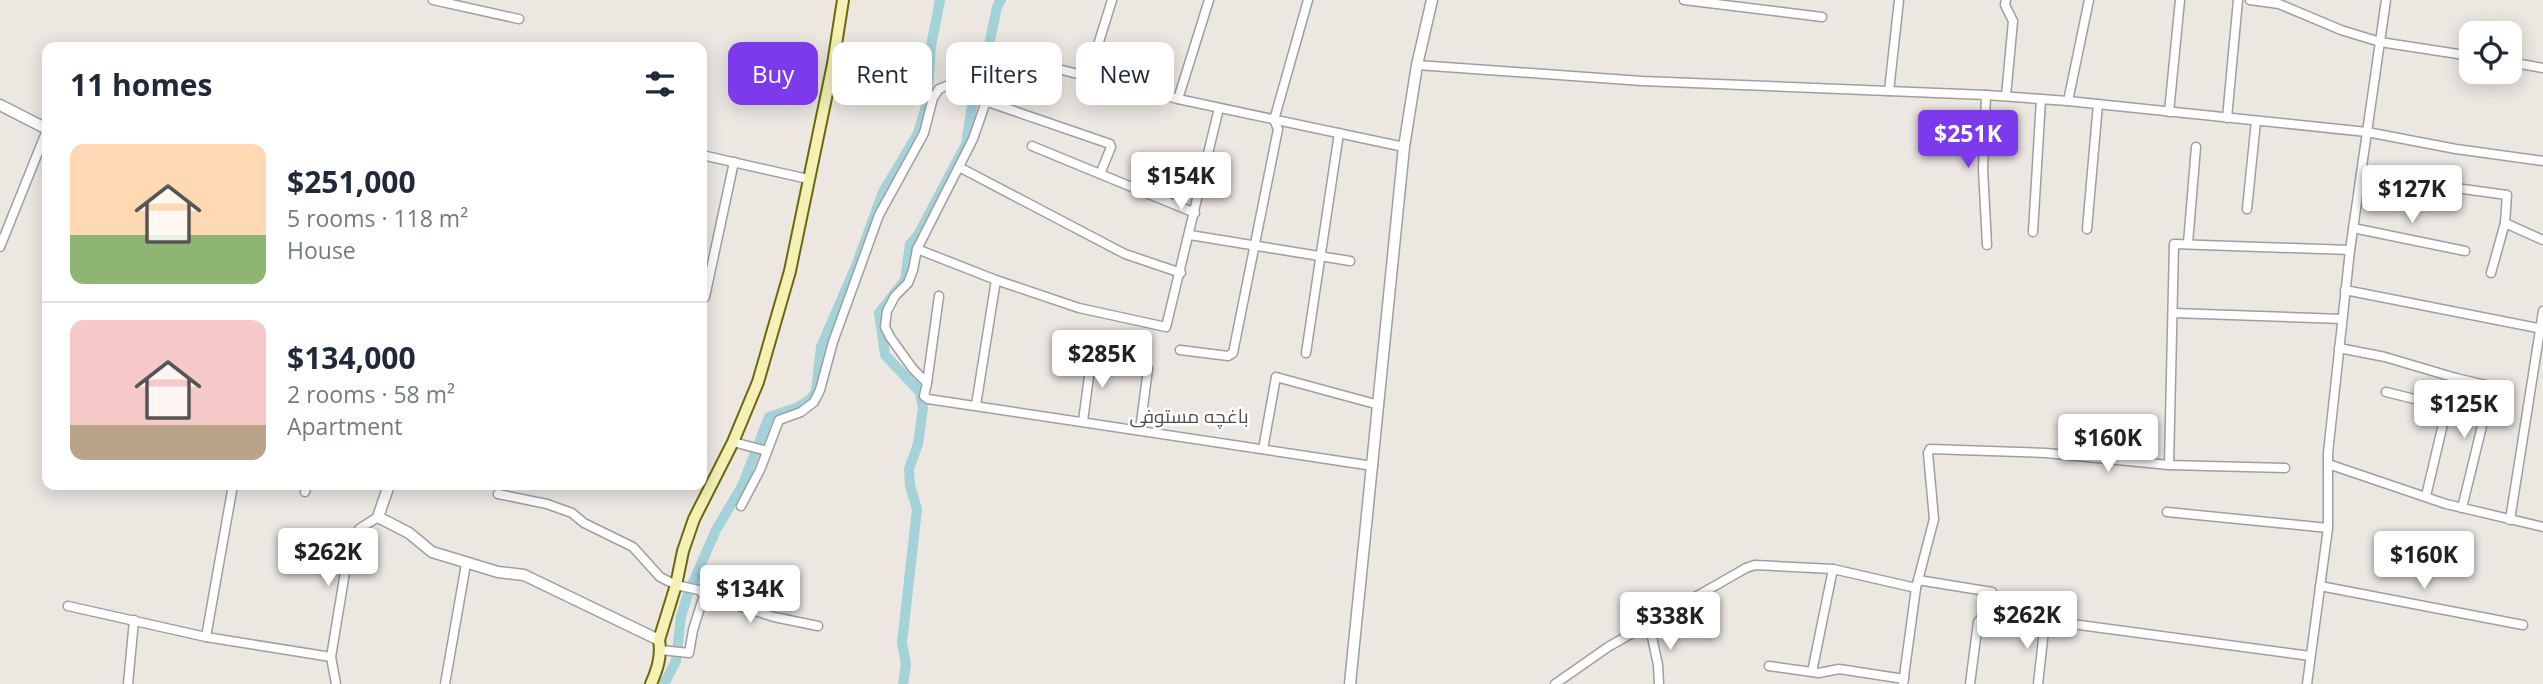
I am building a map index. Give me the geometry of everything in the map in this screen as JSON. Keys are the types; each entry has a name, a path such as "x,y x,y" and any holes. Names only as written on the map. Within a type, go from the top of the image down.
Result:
{"main road":[{"path":"651,684 680,585 682,551 694,519 733,442 758,382 787,282 833,64 843,0"}],"street":[{"path":"433,0 519,19"},
{"path":"1099,42 1112,0"},
{"path":"1178,99 1209,0"},
{"path":"1180,350 1232,356 1278,129 1274,120 1308,0"},
{"path":"1350,684 1404,147 1417,65 1432,0"},
{"path":"1684,0 1822,17"},
{"path":"1889,91 1899,0"},
{"path":"2006,0 2005,5 2013,21 2006,96"},
{"path":"2068,101 2089,0"},
{"path":"2169,111 2180,0"},
{"path":"2227,118 2238,0"},
{"path":"2250,0 2279,4 2340,30 2380,41 2459,54"},
{"path":"2307,684 2328,528 2328,464 2342,319 2386,0"},
{"path":"2522,64 2543,68"},
{"path":"1417,65 1642,81 1986,95 2068,101 2367,132 2456,149 2543,161"},
{"path":"741,506 760,470 779,420 801,412 814,402 820,390 833,342 879,215 924,133 933,98 939,89 946,86"},
{"path":"1986,95 1983,169 1987,245"},
{"path":"1174,98 1404,147"},
{"path":"2033,232 2041,99"},
{"path":"2087,229 2098,104"},
{"path":"0,105 42,127"},
{"path":"927,383 898,351 886,327 887,311 895,296 908,283 917,249 973,139 984,105"},
{"path":"997,105 1110,144 1100,174"},
{"path":"917,249 1079,308 1166,327 1219,108"},
{"path":"2247,209 2256,121"},
{"path":"1306,353 1339,133"},
{"path":"0,247 42,142"},
{"path":"1032,146 1195,213"},
{"path":"2188,243 2196,147"},
{"path":"707,156 808,179"},
{"path":"707,288 734,162"},
{"path":"959,167 1125,254 1181,273"},
{"path":"2361,174 2507,195 2505,223 2491,273"},
{"path":"2505,223 2543,240"},
{"path":"2353,228 2465,251"},
{"path":"1190,235 1350,261"},
{"path":"2169,465 2174,244 2350,250"},
{"path":"976,405 996,280"},
{"path":"2346,290 2542,329"},
{"path":"939,296 925,399 1373,466"},
{"path":"2510,520 2543,311"},
{"path":"2173,313 2342,319"},
{"path":"2339,348 2385,357 2490,386 2462,508"},
{"path":"1083,421 1092,354"},
{"path":"1140,430 1148,369"},
{"path":"1263,449 1276,377 1379,405"},
{"path":"2426,496 2456,378"},
{"path":"2386,391 2447,407"},
{"path":"733,442 766,451"},
{"path":"1769,666 1812,672 1839,669 1903,681 1917,584 1934,519 1928,453 1930,449 2046,453 2169,465 2285,468"},
{"path":"2328,464 2462,508 2543,527"},
{"path":"206,637 232,490"},
{"path":"336,684 331,657 348,554 359,529 378,517 387,490"},
{"path":"498,494 547,504 572,513 584,523 633,547 660,577 774,617 818,626"},
{"path":"2168,512 2328,528"},
{"path":"378,517 409,533 432,552 498,572 524,575 663,647 689,653 702,592"},
{"path":"444,684 466,564"},
{"path":"1555,684 1608,647 1755,565 1833,569 1917,584 1992,592"},
{"path":"1812,672 1833,569"},
{"path":"2320,586 2523,625"},
{"path":"68,606 206,637 331,657"},
{"path":"1970,684 1978,622 1990,613 2310,656"},
{"path":"128,684 134,621"},
{"path":"2038,684 2045,621"},
{"path":"1649,623 1658,664 1659,684"}],"waterway":[{"path":"664,684 676,661 681,616 688,594 716,530 742,486 769,417 796,408 811,399 816,391 821,347 856,266 883,192 918,133 927,103 931,46 940,0"},
{"path":"903,684 906,664 902,643 917,509 910,486 909,469 918,444 923,408 920,392 885,355 879,313 905,280 910,244 918,235 966,144 973,100 1001,0"}],"district":[{"name":"باغچه مستوفی","path":"1189,416"}]}
